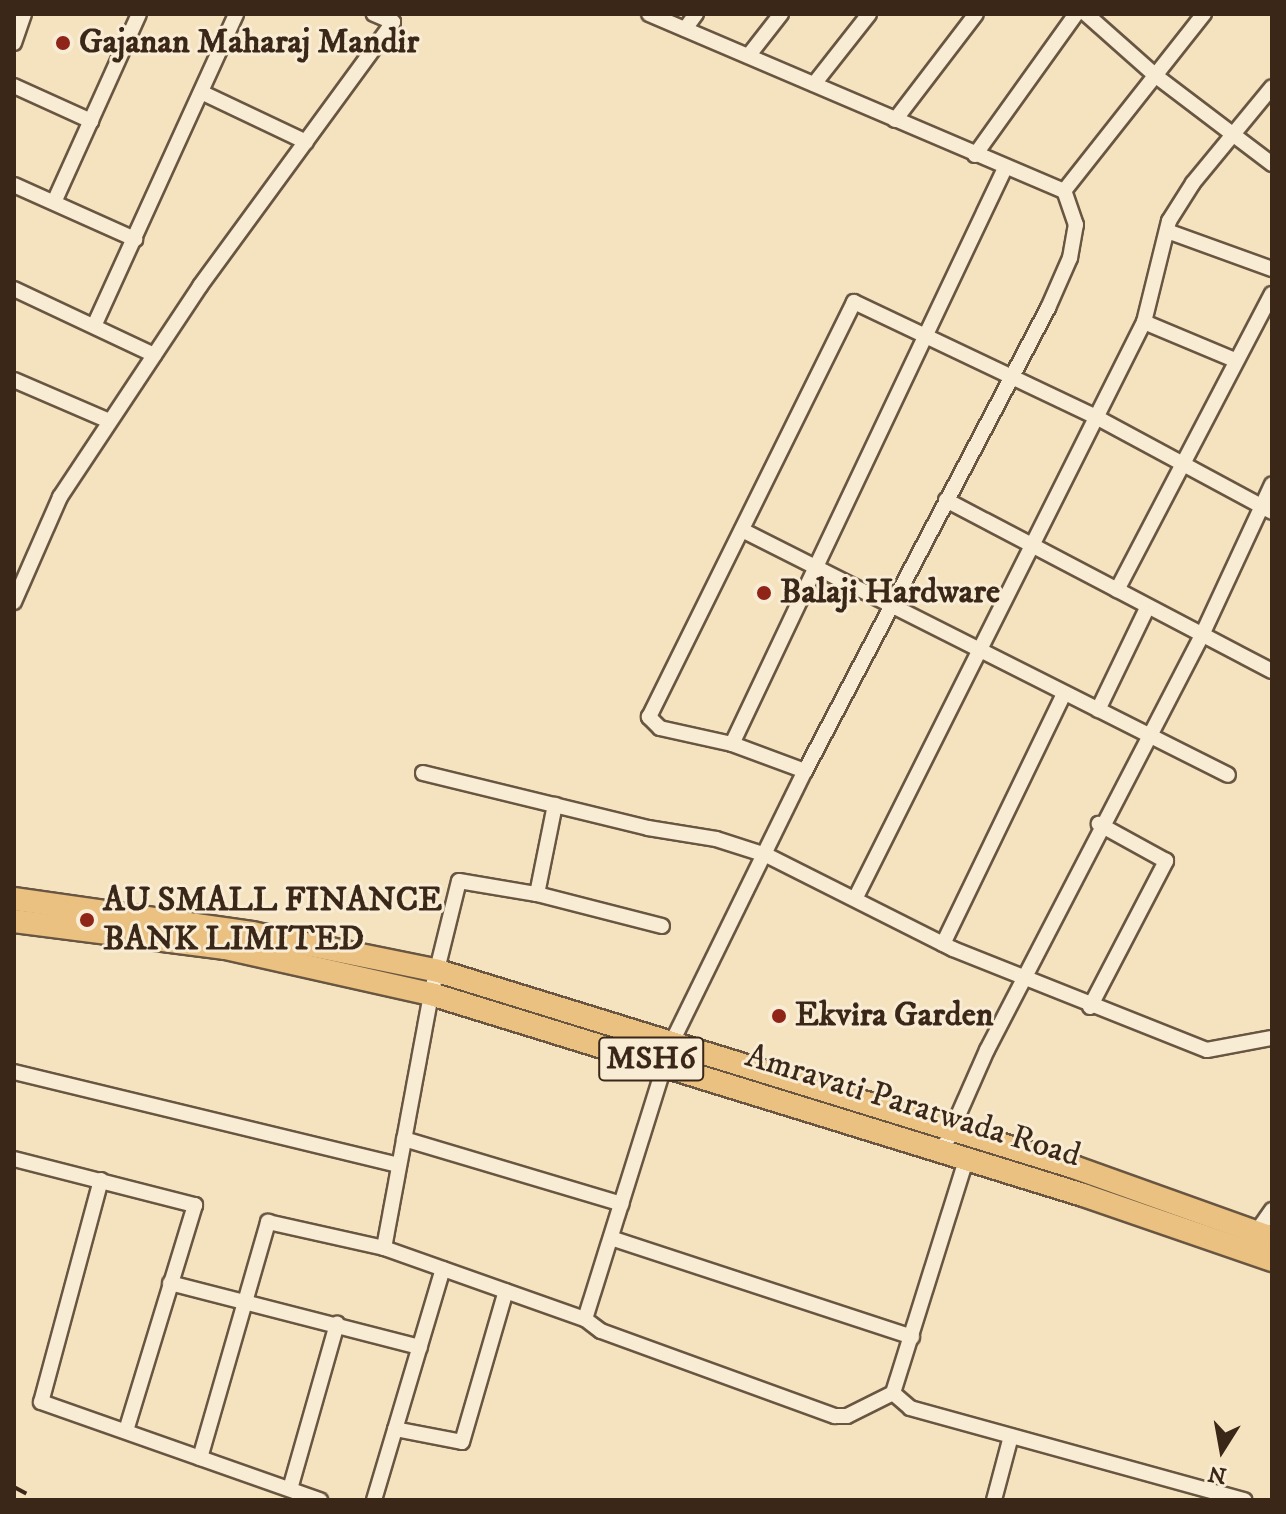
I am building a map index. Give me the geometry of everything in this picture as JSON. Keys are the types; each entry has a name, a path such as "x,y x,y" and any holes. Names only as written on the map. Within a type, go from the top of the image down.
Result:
{"main road":[{"name":"Amravati Paratwada Road","path":"14,899 252,933 438,971 668,1053 946,1141 1074,1167 1258,1239 1272,1260"},
{"name":"Amravati Paratwada Road","path":"14,921 225,948 431,994 668,1053"},
{"name":"Amravati Paratwada Road","path":"946,1141 966,1160 1258,1239"}],"street":[{"path":"14,43 24,14"},
{"path":"55,200 139,14"},
{"path":"94,326 203,93 236,14"},
{"path":"14,602 19,576 60,497 109,421 393,22 374,14"},
{"path":"585,1319 668,1053 805,771 1070,258 1076,225 1064,191 649,14"},
{"path":"685,29 696,14"},
{"path":"749,55 781,14"},
{"path":"814,84 869,14"},
{"path":"895,120 976,14"},
{"path":"975,155 1076,14"},
{"path":"1086,14 1156,76 1272,164"},
{"path":"1064,191 1204,14"},
{"path":"14,86 91,121"},
{"path":"856,897 1034,543 1094,416 1144,322 1167,231 1193,183 1272,87"},
{"path":"203,93 306,142"},
{"path":"732,744 1005,168"},
{"path":"14,185 55,200 135,239"},
{"path":"1167,231 1272,269"},
{"path":"14,289 154,355"},
{"path":"1117,590 1272,294"},
{"path":"805,771 732,744 660,728 649,717 854,302 925,333 1094,416 1266,509"},
{"path":"1144,322 1235,360"},
{"path":"14,380 109,421"},
{"path":"946,1141 1099,824 1202,635 1266,509 1272,484"},
{"path":"946,500 1034,543 1147,608 1272,671"},
{"path":"742,530 979,653 1228,775"},
{"path":"1098,710 1147,608"},
{"path":"943,944 1064,694"},
{"path":"423,773 716,839 766,855 856,897 943,944 1090,1007 1215,1052 1272,1038"},
{"path":"537,894 555,805"},
{"path":"1090,1007 1166,859 1099,824"},
{"path":"384,1248 431,994 459,881 537,894 662,926"},
{"path":"14,1072 399,1165"},
{"path":"404,1139 622,1204"},
{"path":"14,1159 195,1205 126,1431"},
{"path":"200,1458 268,1222 384,1248 585,1319 601,1331 835,1416 847,1416 893,1393 966,1160"},
{"path":"101,1180 41,1402 320,1500"},
{"path":"1258,1239 1272,1210"},
{"path":"611,1238 912,1337"},
{"path":"374,1500 443,1269"},
{"path":"170,1283 420,1347"},
{"path":"395,1429 462,1442 506,1291"},
{"path":"290,1489 337,1324"},
{"path":"893,1393 902,1405 1245,1500"},
{"path":"994,1500 1011,1436"}],"railway":[{"path":"14,1487 38,1500"}],"place":[{"name":"Gajanan Maharaj Mandir","path":"63,43"},
{"name":"Balaji Hardware","path":"764,593"},
{"name":"AU SMALL FINANCE BANK LIMITED","path":"87,920"},
{"name":"Ekvira Garden","path":"779,1016"}]}
